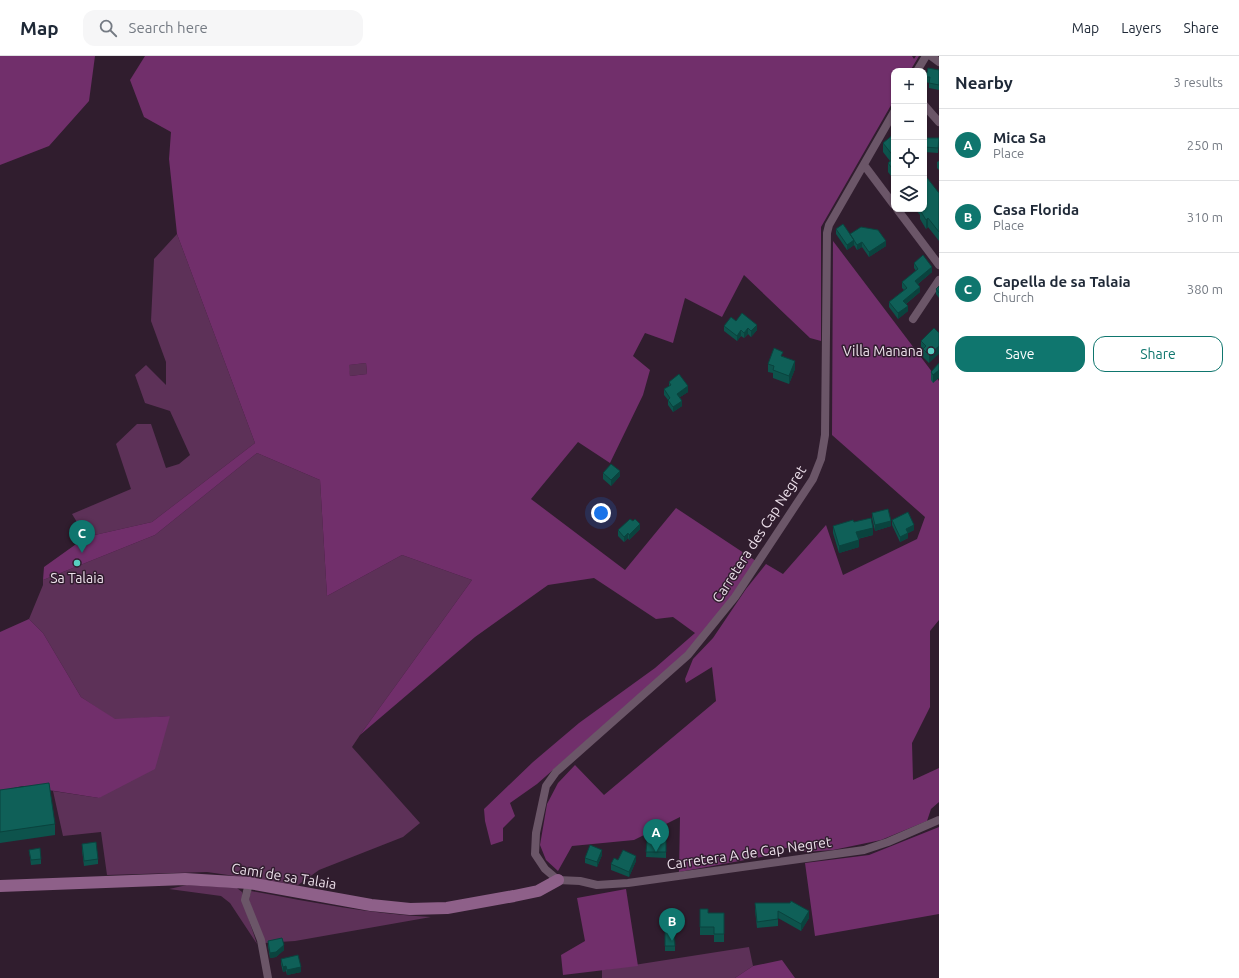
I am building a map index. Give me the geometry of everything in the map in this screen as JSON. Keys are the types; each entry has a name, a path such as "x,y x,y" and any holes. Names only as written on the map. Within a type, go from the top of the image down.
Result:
{"street":[{"path":"919,68 926,56"},
{"path":"931,56 939,62"},
{"path":"927,109 939,122"},
{"name":"Carretera des Cap Negret","path":"558,880 545,869 535,854 536,833 546,786 556,772 688,655 735,597 813,479 821,459 825,434 827,233 829,225 891,117"},
{"path":"864,165 891,201"},
{"path":"899,212 939,265"},
{"path":"913,319 939,280"},
{"name":"Carretera A de Cap Negret","path":"558,880 580,881 597,885 628,883 864,850 888,842 939,820"},
{"name":"Camí de sa Talaia","path":"0,886 185,879 249,883 371,905 410,909 448,908 514,896 538,891 558,880"},
{"path":"249,883 245,900 261,940 268,978"}],"shaded area":[{"path":"0,56 95,56 89,101 49,146 0,165"},
{"path":"145,56 912,56 914,59 916,56 919,56 912,68 891,68 891,105 821,227 821,341 810,338 744,275 722,317 685,298 673,343 645,333 633,356 650,370 643,395 610,463 578,442 531,499 625,570 676,508 756,561 722,610 687,652 537,784 510,803 515,816 503,828 503,841 491,845 485,821 484,809 533,762 579,723 655,668 695,633 673,617 656,619 594,578 548,585 475,637 360,735 472,580 402,555 327,596 320,480 257,453 155,535 43,580 44,567 86,537 152,522 255,443 177,234 169,159 171,132 144,117 130,80","holes":["366,363 367,374 350,376 349,365"]},
{"path":"177,234 255,443 152,522 86,537 72,514 131,489 116,444 137,424 151,424 166,468 179,464 190,455 170,411 145,403 135,375 146,365 166,385 166,362 151,321 154,259"},
{"path":"833,241 939,381 939,620 930,631 930,707 912,743 913,780 939,768 939,802 931,809 927,821 881,840 833,850 804,852 803,846 769,850 767,856 679,872 680,817 634,840 572,846 558,871 546,860 540,845 547,804 558,783 575,765 604,795 716,701 712,667 686,683 685,679 693,659 713,638 746,589 766,564 783,574 826,525 843,575 917,539 925,517 832,435"},
{"path":"366,363 367,374 350,376 348,365"},
{"path":"257,453 320,480 327,596 402,555 472,580 352,747 420,823 403,837 319,870 298,885 207,872 107,875 101,832 63,836 53,791 99,798 170,716 115,720 81,697 43,633 29,619 43,585 43,580 155,535"},
{"path":"29,619 43,633 81,697 115,719 170,716 155,769 99,798 23,786 0,791 0,632"},
{"path":"939,827 939,914 815,936 805,863 869,855"},
{"path":"187,885 237,888 242,892 245,908 257,944 230,903 221,896 169,889"},
{"path":"626,889 638,966 563,975 561,955 585,941 577,898"},
{"path":"251,891 363,910 431,917 295,941 264,943 249,900"},
{"path":"749,947 753,966 735,978 602,978 602,970"},
{"path":"782,960 795,978 735,978 753,966"}],"building":[{"path":"928,68 939,70 939,85 929,83 930,77 927,77"},
{"path":"891,136 891,153 883,143"},
{"path":"927,138 939,138 938,148 927,147"},
{"path":"927,178 939,193 939,232 928,218 926,220 921,212 927,212"},
{"path":"843,224 854,240 847,245 836,229"},
{"path":"861,227 878,230 886,241 869,252 862,242 857,245 850,234"},
{"path":"923,255 932,267 915,281 920,287 903,301 908,306 898,313 889,302 907,288 902,282 918,269 914,263"},
{"path":"939,286 939,293 936,289"},
{"path":"742,313 757,325 751,331 748,328 744,333 741,330 737,336 724,326 731,317 736,321"},
{"path":"934,328 939,333 939,346 929,355 923,349 926,346 921,341"},
{"path":"774,348 783,352 781,356 795,361 789,376 773,370 774,366 768,364"},
{"path":"939,363 939,370 933,375 931,372"},
{"path":"679,374 688,386 677,394 682,401 673,407 668,400 670,398 664,389 671,385 669,382"},
{"path":"611,464 620,471 611,480 603,473"},
{"path":"888,509 891,521 875,525 872,513"},
{"path":"908,512 914,525 906,529 908,533 900,537 892,520"},
{"path":"871,518 873,528 856,532 859,540 839,546 833,526 853,520 854,522"},
{"path":"630,519 633,521 635,519 640,524 629,535 628,533 624,537 618,530"},
{"path":"49,783 55,824 0,832 0,790"},
{"path":"658,838 666,839 666,852 646,852 647,841 658,841"},
{"path":"96,842 98,859 84,861 82,844"},
{"path":"590,845 602,850 597,862 585,858"},
{"path":"40,848 41,859 31,860 29,850"},
{"path":"623,850 636,856 629,872 611,864 614,858 618,860"},
{"path":"791,901 809,911 801,924 778,911 778,919 757,922 755,903 790,903"},
{"path":"700,909 708,909 708,913 724,913 724,934 714,934 714,927 700,927"},
{"path":"665,929 674,929 675,946 665,946"},
{"path":"282,938 284,945 276,952 270,953 268,941"},
{"path":"298,955 301,967 287,970 286,966 283,967 281,959"}],"place":[{"name":"Villa Manana","path":"931,351"},
{"name":"Capella de sa Talaia","path":"82,553"},
{"name":"Sa Talaia","path":"77,563"},
{"name":"Mica Sa","path":"656,852"},
{"name":"Casa Florida","path":"672,941"}]}
